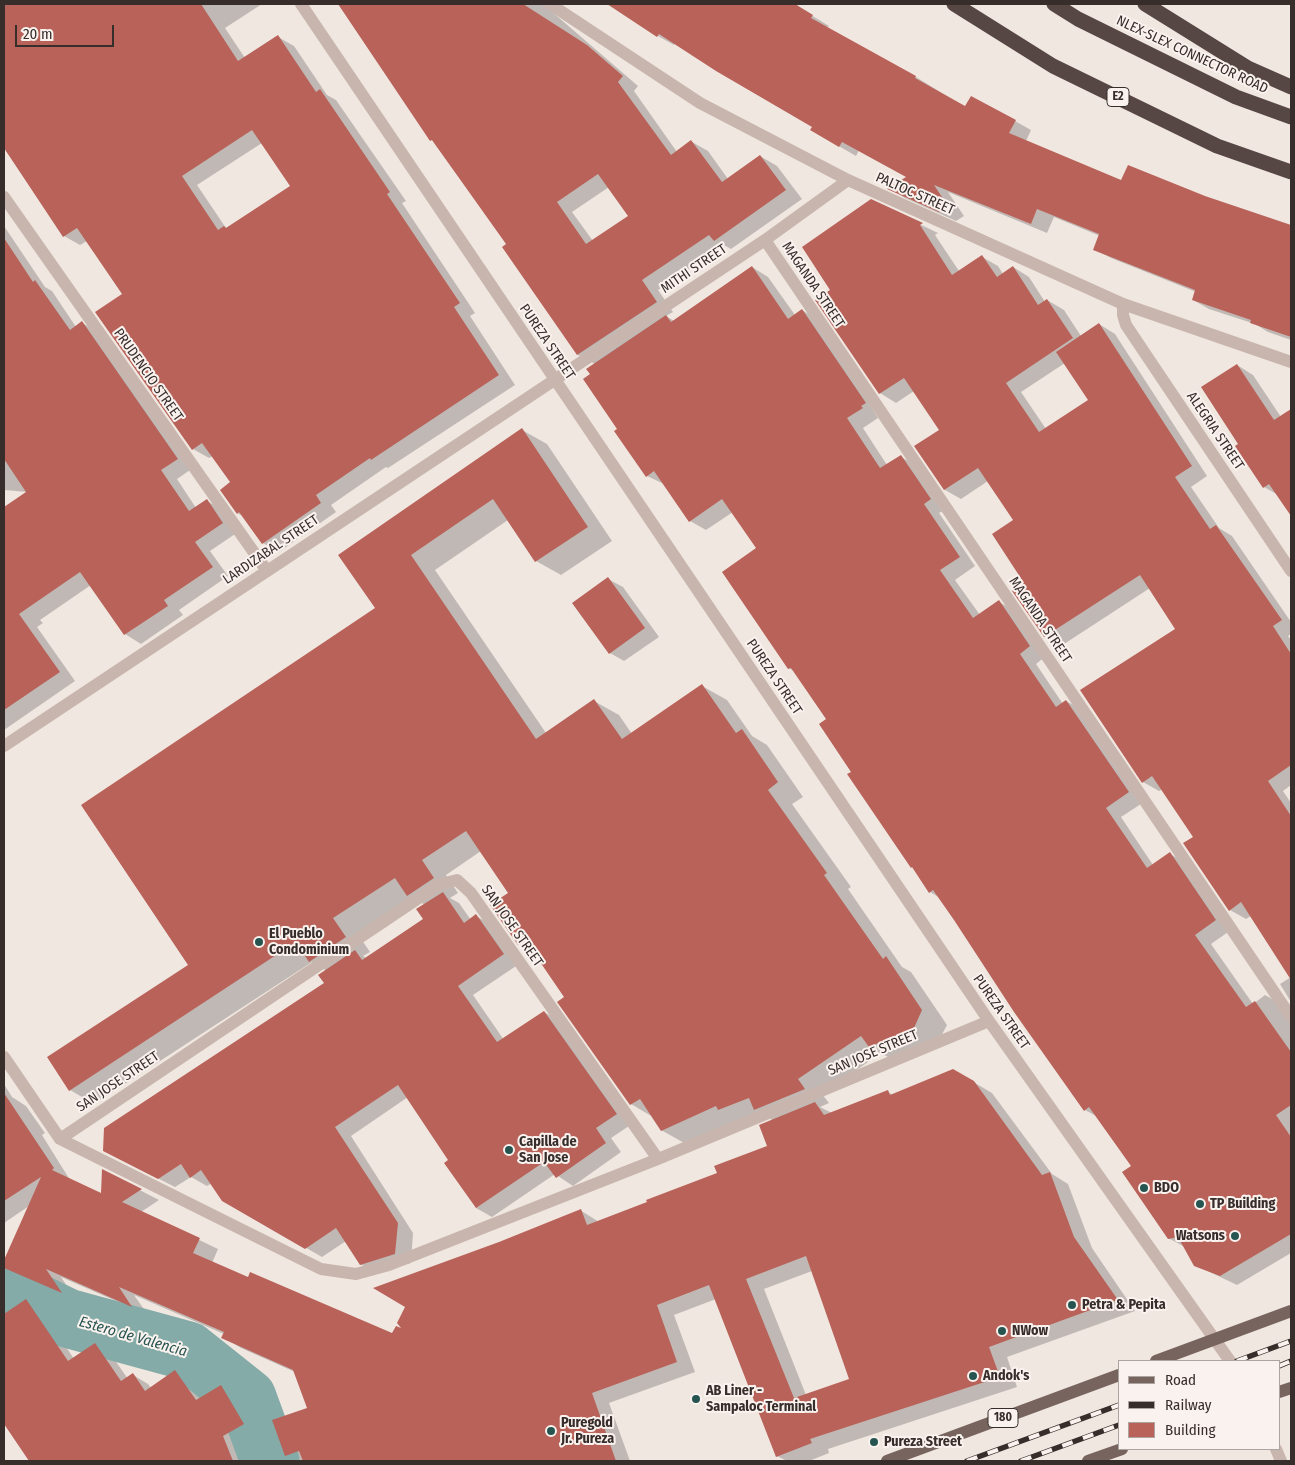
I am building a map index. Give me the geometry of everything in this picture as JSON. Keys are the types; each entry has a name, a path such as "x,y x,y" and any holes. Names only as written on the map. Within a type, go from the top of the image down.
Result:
{"highway":[{"name":"E2","path":"954,4 1054,66 1217,146 1291,172"},
{"name":"NLEX-SLEX CONNECTOR ROAD","path":"1054,4 1078,19 1236,97 1291,117"},
{"path":"1144,4 1248,68 1291,87"}],"main road":[{"path":"1159,1360 1291,1311"},
{"name":"180","path":"887,1461 1118,1375"},
{"path":"1088,1461 1119,1450"}],"street":[{"name":"PUREZA STREET","path":"301,4 989,1021 1229,1360"},
{"name":"PALTOC STREET","path":"550,4 700,103 848,180 1123,304 1291,362"},
{"name":"MITHI STREET","path":"555,380 765,240 848,180"},
{"name":"PRUDENCIO STREET","path":"4,197 267,571"},
{"name":"MAGANDA STREET","path":"765,240 1291,1016"},
{"name":"ALEGRIA STREET","path":"1123,304 1123,315 1126,325 1291,571"},
{"name":"LARDIZABAL STREET","path":"4,746 555,380"},
{"name":"SAN JOSE STREET","path":"60,1139 438,885 457,880 471,893 658,1159"},
{"name":"SAN JOSE STREET","path":"4,1057 60,1139 321,1269 356,1274 389,1265 658,1159 989,1021"}],"building":[{"path":"4,4 201,4 238,61 278,35 316,92 320,89 390,192 387,194 460,303 454,307 499,375 316,495 321,503 262,544 220,490 230,482 202,443 192,450 95,312 122,294 77,228 63,237 4,148","holes":["252,130 290,186 226,228 224,226 218,230 182,176"]},
{"path":"338,4 523,4 587,45 623,76 618,82 671,155 691,140 722,182 760,155 786,190 714,241 709,235 642,280 657,302 577,355 502,247 506,244 432,140 430,141","holes":["598,174 628,216 586,244 557,202"]},
{"path":"607,4 795,4 813,15 811,18 916,76 915,78 965,106 971,96 1016,120 1009,133 1121,180 1128,165 1205,196 1291,225 1291,337 1250,323 1251,320 1192,300 1195,290 1093,250 1099,234 1037,209 1031,224 934,185 948,206 939,212 887,189 906,177 842,142 839,147 810,130 812,127 716,71 659,34 657,37"},
{"path":"871,199 923,223 920,225 952,275 982,255 997,277 1013,266 1038,305 1047,299 1073,338 1006,383 1039,432 1088,400 1056,352 1099,323 1192,466 1175,477 1210,529 1216,525 1282,620 1273,626 1291,654 1291,765 1268,781 1291,816 1291,980 1241,902 1229,911 1183,843 1193,837 1152,776 1142,783 1080,690 1175,629 1140,575 1044,637 1012,591 1024,583 992,534 1013,520 978,468 944,490 914,446 939,430 904,378 879,394 815,300 830,290 802,247"},
{"path":"4,238 33,282 35,280 70,330 82,321 178,459 161,470 189,511 207,499 223,523 195,542 213,567 164,600 168,606 124,635 80,572 19,614 60,672 4,710 4,507 26,492 4,459"},
{"path":"752,266 788,319 802,309 866,403 861,406 863,408 847,418 880,468 901,455 931,499 924,504 960,557 940,570 973,618 999,600 1030,646 1020,654 1056,707 1066,700 1129,792 1106,808 1147,868 1170,852 1216,920 1195,935 1246,1007 1255,1001 1291,1052 1291,1105 1276,1115 1291,1137 1291,1234 1220,1276 1194,1266 1178,1237 1168,1239 1122,1172 1131,1166 1089,1107 1084,1111 1014,1012 933,890 929,893 847,774 851,772 819,724 826,719 791,668 788,669 722,572 756,548 722,499 689,522 654,471 646,477 614,431 617,429 583,379 590,374 586,369 666,315 671,322"},
{"path":"1237,364 1274,420 1291,409 1291,516 1269,484 1263,488 1235,446 1238,444 1201,387"},
{"path":"522,428 588,527 535,562 493,499 411,555 536,739 594,699 622,739 702,684 736,733 742,729 778,782 768,790 827,873 824,875 883,959 886,956 922,1010 914,1028 869,1047 861,1036 798,1079 805,1089 754,1110 749,1098 718,1110 716,1106 661,1131 640,1099 630,1105 557,1002 564,997 525,940 518,945 490,905 508,893 466,831 422,860 434,878 407,896 395,878 333,918 346,937 309,962 296,942 69,1091 47,1057 188,965 81,805 375,608 338,555"},
{"path":"608,577 645,628 609,654 572,603"},
{"path":"443,892 464,923 476,914 504,954 458,986 497,1042 544,1011 617,1114 596,1128 606,1143 556,1178 544,1162 476,1208 444,1163 448,1160 398,1085 335,1127 398,1223 395,1254 360,1265 336,1228 305,1249 222,1201 201,1170 190,1178 181,1164 158,1179 103,1151 104,1128 324,983 318,975 355,950 362,960 423,919 416,909"},
{"path":"953,1069 974,1081 1042,1175 1050,1172 1074,1237 1118,1300 989,1347 1000,1377 810,1439 812,1443 776,1457 709,1285 657,1305 677,1362 592,1393 616,1461 303,1461 299,1451 285,1456 272,1420 307,1408 293,1370 221,1338 224,1332 119,1287 132,1307 46,1269 62,1293 4,1268 4,1260 41,1177 4,1201 4,1093 54,1168 52,1170 101,1193 102,1169 142,1189 122,1202 200,1238 193,1253 248,1277 250,1272 392,1333 396,1326 401,1328 397,1323 405,1307 373,1288 499,1242 581,1209 587,1225 717,1173 714,1166 767,1146 759,1125 815,1102 824,1115 888,1090 890,1095","holes":["806,1256 849,1379 794,1398 746,1279"]},
{"path":"26,1299 68,1361 95,1343 121,1381 133,1373 145,1391 175,1370 196,1400 221,1385 244,1424 223,1436 233,1461 29,1461 4,1424 4,1314"}],"waterway":[{"name":"Estero de Valencia","path":"4,1287 67,1318 188,1351 247,1398 270,1461"}],"railway":[{"path":"1240,1360 1291,1341"},
{"path":"1280,1366 1291,1361"},
{"path":"967,1461 1118,1405"},
{"path":"1021,1461 1118,1425"}],"place":[{"name":"El Pueblo Condominium","path":"259,942"},
{"name":"Capilla de San Jose","path":"509,1150"},
{"name":"BDO","path":"1144,1188"},
{"name":"TP Building","path":"1200,1204"},
{"name":"Watsons","path":"1235,1236"},
{"name":"Petra & Pepita","path":"1072,1305"},
{"name":"NWow","path":"1002,1331"},
{"name":"Andok's","path":"973,1376"},
{"name":"AB Liner - Sampaloc Terminal","path":"696,1399"},
{"name":"Puregold Jr. Pureza","path":"551,1431"},
{"name":"Pureza Street","path":"874,1442"}]}
